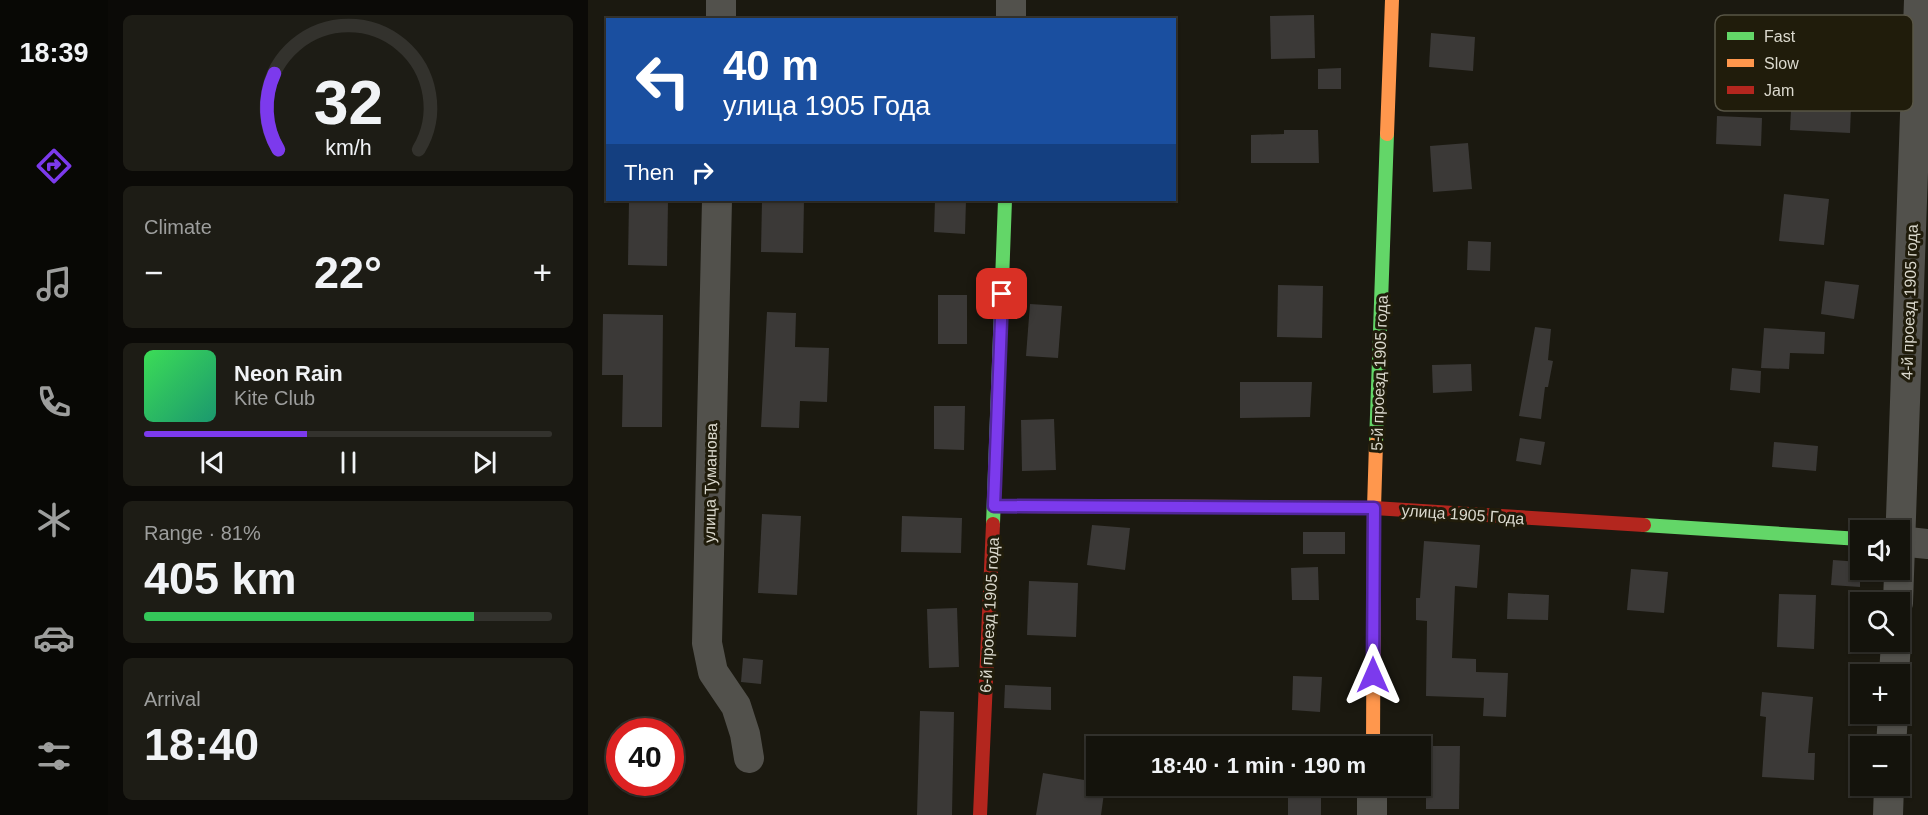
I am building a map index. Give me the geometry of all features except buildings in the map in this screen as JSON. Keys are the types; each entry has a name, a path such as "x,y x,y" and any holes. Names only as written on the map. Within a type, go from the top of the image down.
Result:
{"street":[{"path":"721,0 721,18"},
{"path":"1011,0 1011,18"},
{"name":"5-й проезд 1905 года","path":"1372,736 1374,508 1392,0"},
{"name":"4-й проезд 1905 года","path":"1909,520 1920,0"},
{"name":"улица Туманова","path":"717,201 707,643 713,672 736,706 745,734 749,758"},
{"name":"6-й проезд 1905 года","path":"980,815 1005,201"},
{"name":"улица 1905 Года","path":"994,506 1374,508 1850,537"},
{"path":"1372,796 1372,815"},
{"path":"1888,815 1889,796"}],"traffic: fast":[{"path":"1376,443 1387,134"},
{"path":"993,524 1005,201"},
{"path":"1644,525 1850,538"}],"traffic: slow":[{"path":"1387,134 1392,0"},
{"path":"1373,736 1376,443"},
{"path":"994,506 1248,507"}],"traffic: jam":[{"path":"1248,507 1374,508 1644,525"},
{"path":"980,815 993,524"}],"route":[{"path":"1002,294 994,506 1374,508 1373,675"}]}
